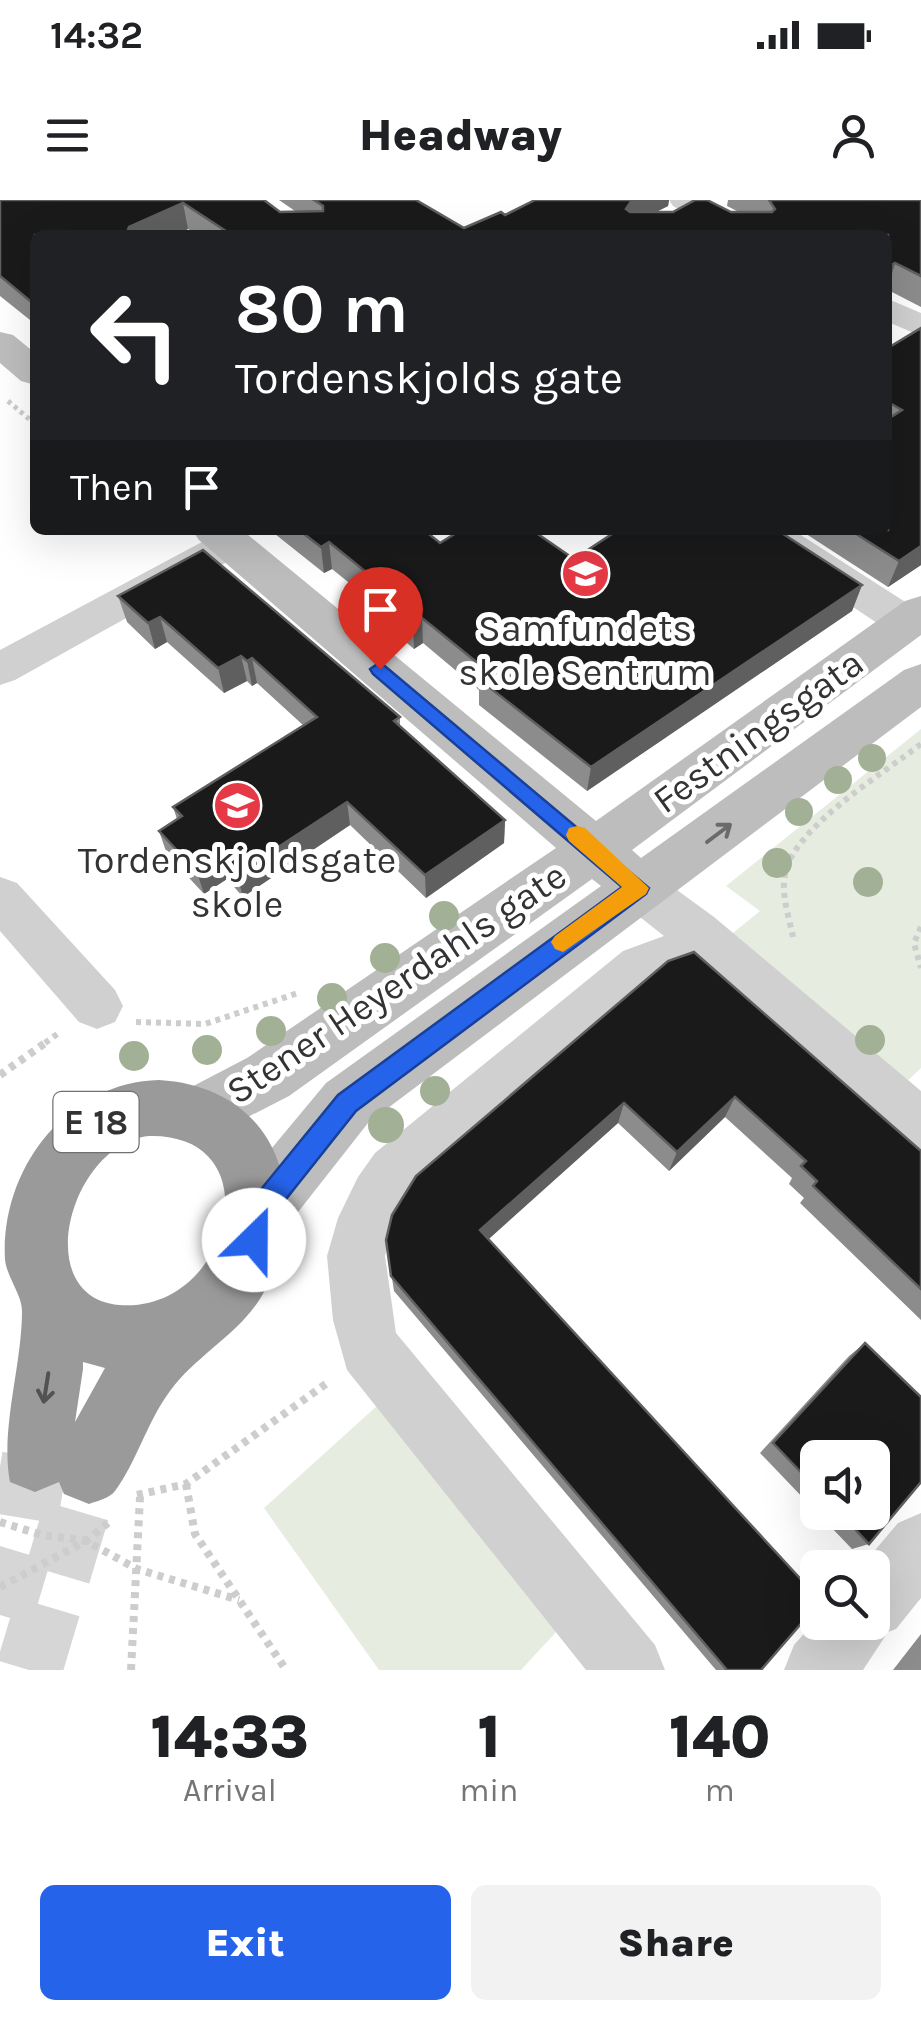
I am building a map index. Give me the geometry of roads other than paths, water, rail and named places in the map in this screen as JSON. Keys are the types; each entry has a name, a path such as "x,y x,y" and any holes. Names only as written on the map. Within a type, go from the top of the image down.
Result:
{"highway":[{"name":"E 18","path":"27,1296 73,1331 98,1339 139,1339 180,1327 206,1311 244,1266 254,1240 258,1192 243,1153 231,1137 197,1115 168,1108 136,1108 105,1117 25,1164 28,1192 17,1233 27,1296 49,1369 105,1490 123,1404 180,1327"}],"main road":[{"path":"0,342 30,369"},
{"path":"222,537 638,888"},
{"name":"Festningsgata","path":"594,850 914,618"},
{"name":"Festningsgata","path":"638,888 692,853 921,682"},
{"name":"Stener Heyerdahls gate","path":"197,1115 268,1077 594,850"},
{"name":"Stener Heyerdahls gate","path":"258,1213 347,1103 638,888"}],"street":[{"path":"691,207 739,230"},
{"path":"892,310 921,326"},
{"path":"773,535 914,618"},
{"path":"0,669 222,537"},
{"path":"638,888 696,932 921,1126"},
{"path":"0,897 97,1006"},
{"path":"630,1670 370,1348 357,1288 355,1248 368,1209 395,1172 641,966 671,956"},
{"path":"890,1583 921,1546"},
{"path":"818,1670 843,1640"}],"tunnel":[{"path":"0,1615 20,1548 35,1457"},
{"path":"29,1670 89,1469"}],"place":[{"name":"Samfundets skole Sentrum","path":"585,574"},
{"name":"Tordenskjoldsgate skole","path":"237,806"}]}
